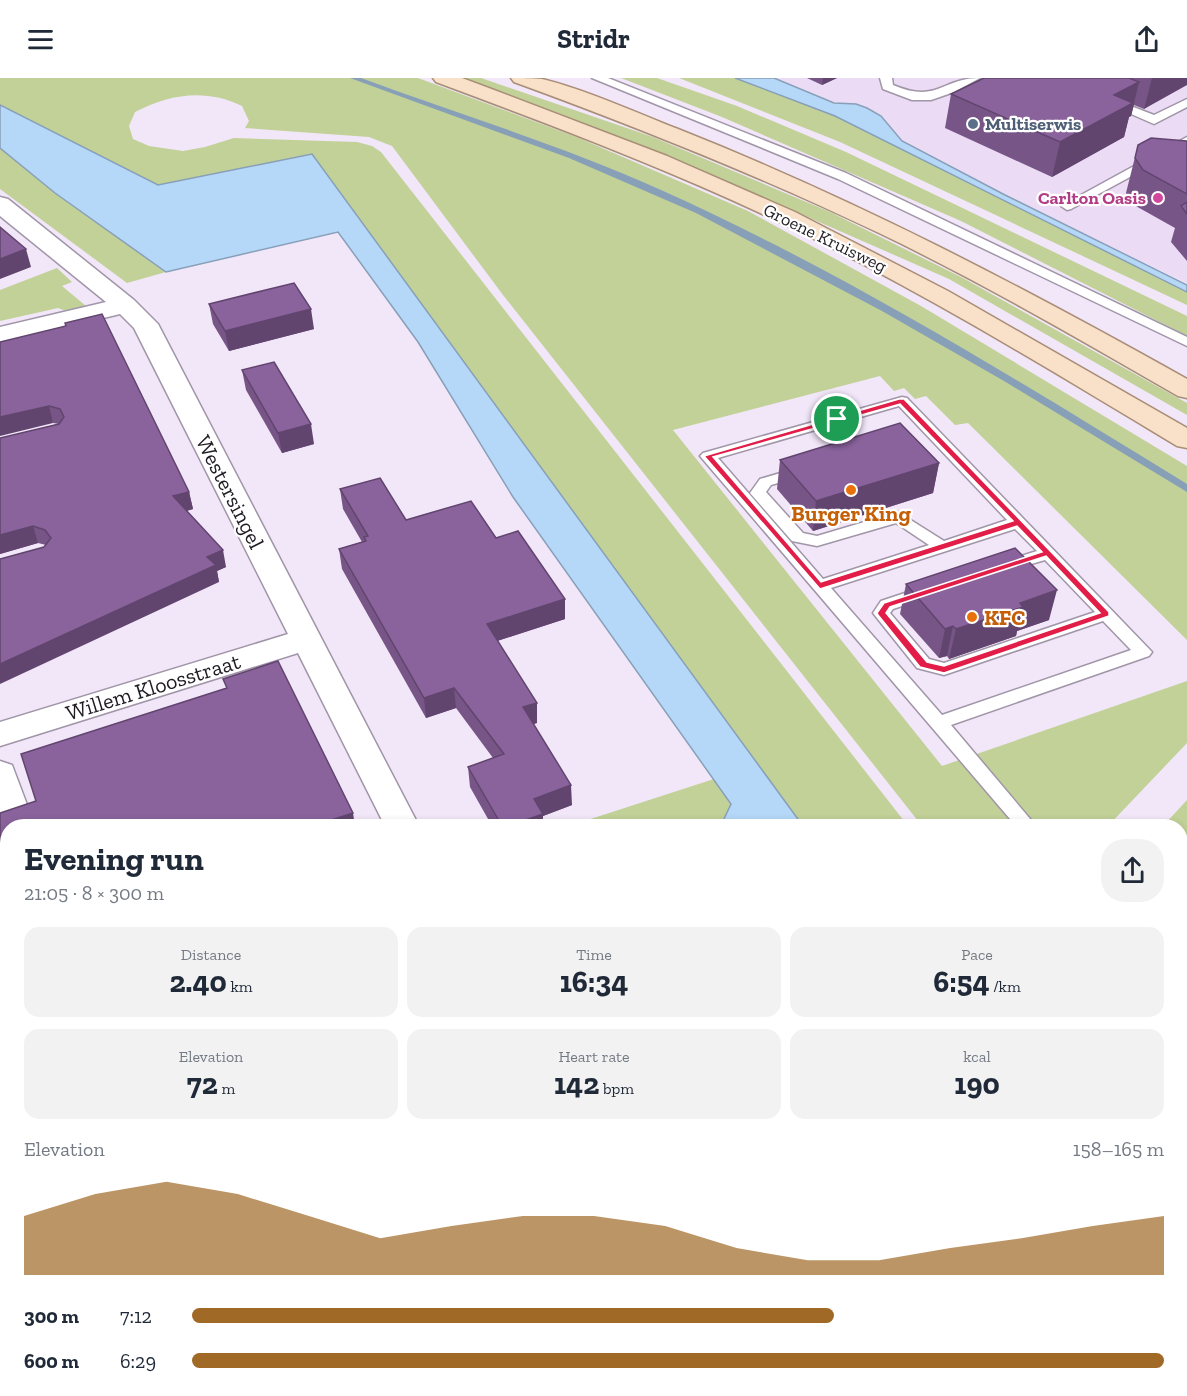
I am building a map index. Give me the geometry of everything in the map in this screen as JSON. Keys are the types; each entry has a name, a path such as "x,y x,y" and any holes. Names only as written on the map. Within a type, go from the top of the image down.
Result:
{"main road":[{"name":"Groene Kruisweg","path":"443,78 624,146 785,216 917,283 1016,338 1187,440"},
{"name":"Groene Kruisweg","path":"521,78 670,133 887,228 1009,289 1187,390"}],"street":[{"name":"Westersingel","path":"0,204 125,304 145,324 398,819"},
{"path":"0,335 125,304"},
{"name":"Willem Kloosstraat","path":"0,734 305,640"},
{"path":"0,774 12,810 0,814"}],"lane":[{"path":"598,78 842,176 1187,342"},
{"path":"886,78 887,87 912,98 933,97 974,78"},
{"path":"1099,96 1154,120 1187,102"},
{"path":"1067,206 1185,143"},
{"path":"938,723 1143,652 902,401 708,456 938,723 1022,819"},
{"path":"909,439 932,432"},
{"path":"820,466 765,482 758,493 798,537 817,541 898,517 942,547"},
{"path":"820,586 1018,522"},
{"path":"983,574 1048,553"},
{"path":"940,588 887,605 881,613 923,664 944,669 1106,614"}],"shaded area":[{"path":"742,78 1187,78 1187,283 845,119"}],"green space":[{"path":"0,78 418,78 579,138 748,211 921,306 1187,466 1187,640 968,423 955,425 926,396 915,399 904,388 894,391 880,376 673,430 942,766 1187,681 1187,743 1115,819 916,819 503,295 392,146 369,137 245,128 249,121 242,106 228,100 201,95 174,97 135,112 129,126 133,139 149,146 183,151 234,138 357,142 372,146 381,152 903,819 798,819 312,155 158,185 0,105"},
{"path":"463,78 481,78 653,137 830,212 961,277 1187,403 1187,415 949,279 662,153"},
{"path":"621,78 657,78 737,106 846,152 1187,316 1187,336 961,221 722,117"},
{"path":"679,78 735,78 835,116 1187,292 1187,305 840,142"},
{"path":"0,148 55,193 166,272 127,283 0,189"},
{"path":"57,268 72,282 62,286 86,306 66,311 58,308 0,321 0,290"},
{"path":"714,779 731,805 724,819 591,819"},
{"path":"1187,800 1187,819 1169,819"}],"water":[{"path":"735,78 774,78 834,103 856,104 867,108 881,116 902,141 1187,285 1187,292 835,116"},
{"path":"0,105 158,185 312,154 798,819 724,819 731,804 513,497 418,342 338,232 166,272 55,193 0,148"}],"building":[{"path":"984,78 1129,78 1139,82 1114,95 1133,103 1060,142 951,94"},
{"path":"1151,138 1187,141 1187,194 1143,170 1135,158 1138,145"},
{"path":"1187,202 1187,214 1181,206"},
{"path":"0,227 26,249 0,259"},
{"path":"294,283 311,309 225,331 209,304"},
{"path":"102,314 189,492 173,496 223,550 207,557 216,565 0,664 0,559 44,547 51,538 45,530 33,526 0,535 0,438 59,424 64,417 60,409 49,406 0,417 0,342 66,326 65,323"},
{"path":"274,362 311,424 278,433 242,370"},
{"path":"900,423 939,463 816,501 780,460"},
{"path":"380,478 406,520 471,501 496,538 518,531 565,599 487,624 537,703 523,707 571,785 534,799 543,814 528,819 498,819 468,767 504,754 454,688 424,698 339,549 366,541 364,537 368,536 340,489"},
{"path":"1015,548 1057,590 1020,603 1023,607 956,629 953,626 945,629 906,584"},
{"path":"278,661 353,813 335,819 0,819 0,813 36,801 21,754 227,688 223,679"}],"waterway":[{"path":"354,78 615,173 762,242 946,344 1187,489"}],"place":[{"name":"Multiserwis","path":"973,124"},
{"name":"Carlton Oasis","path":"1158,198"},
{"name":"Burger King","path":"851,490"},
{"name":"KFC","path":"972,617"}],"route":[{"path":"837,419 708,456 820,586 1018,522 1048,553 1106,614 944,669 923,664 881,613 887,605 1048,553 902,401 837,419"}]}
